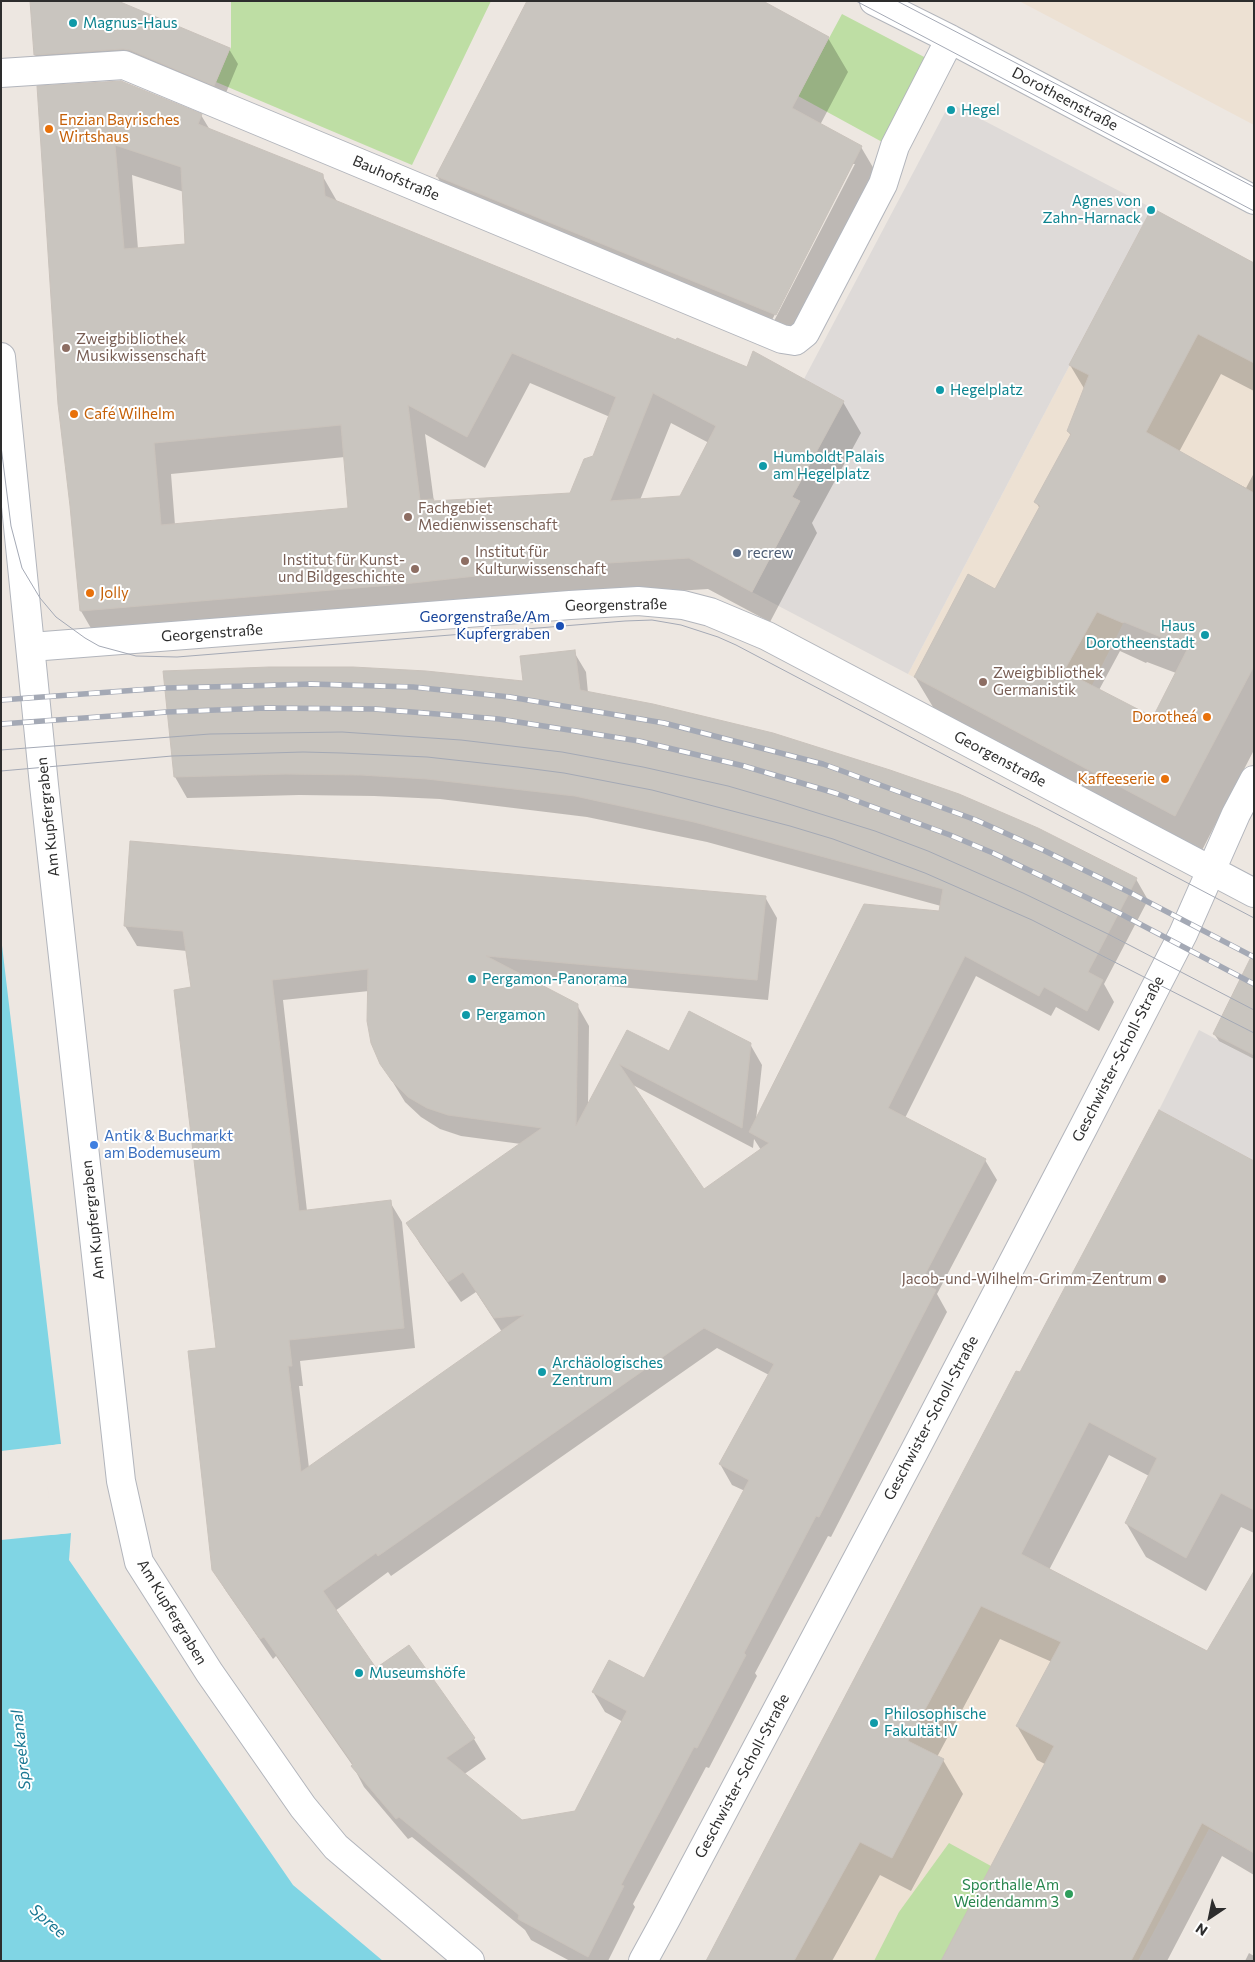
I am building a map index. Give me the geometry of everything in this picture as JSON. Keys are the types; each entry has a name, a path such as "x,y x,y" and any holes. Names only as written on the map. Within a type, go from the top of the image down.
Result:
{"street":[{"name":"Dorotheenstraße","path":"874,1 950,39 1254,200"},
{"name":"Bauhofstraße","path":"1,73 124,65 782,339 795,341 805,333 883,184 895,146 950,39"},
{"name":"Am Kupfergraben","path":"1,356 121,1481 139,1562 209,1672 314,1820 336,1847 470,1961"},
{"name":"Georgenstraße","path":"31,647 570,605 638,601 683,605 710,612 767,636 1254,893"},
{"name":"Geschwister-Scholl-Straße","path":"643,1961 1056,1181 1183,934 1236,814 1254,780"}],"shaded area":[{"path":"1019,1 1254,1 1254,125 1040,12"},
{"name":"Hegelplatz","path":"950,103 1152,208 908,674 752,592 800,501 792,497 843,401 804,379"},
{"path":"1152,208 1254,263 1254,493 1124,622 1092,685 1116,784 908,674"},
{"path":"1199,1030 1254,1059 1254,1161 1159,1110"},
{"path":"941,1513 1254,1675 1254,1853 1209,1829 1138,1961 706,1961"}],"green space":[{"path":"231,1 491,1 412,165 216,82 231,47"},
{"path":"842,14 928,59 884,143 798,96"},
{"path":"949,1843 991,1866 942,1961 874,1961 899,1912"}],"water":[{"path":"1,937 61,1444 40,1447 51,1535 71,1533 69,1560 293,1885 383,1961 1,1961"}],"pier":[{"path":"61,1444 61,1446 43,1449 53,1532 71,1530 71,1533 1,1540 1,1451"}],"building":[{"path":"30,1 118,1 230,48 214,86 130,50 34,55"},
{"path":"527,1 763,1 829,37 792,108 862,146 776,315 436,176"},
{"path":"121,81 202,114 198,124 323,174 325,196 676,340 677,338 747,367 753,351 844,401 792,497 800,501 752,592 689,558 576,565 403,584 80,611 58,404 37,86","holes":["115,145 181,167 185,244 124,249","512,353 616,397 593,456 584,459 570,493 433,501 434,499 420,500 408,405 467,437","653,393 716,426 680,496 610,501","341,425 348,508 161,525 154,443"]},
{"path":"1152,208 1254,263 1254,363 1198,334 1146,432 1254,493 1254,666 1175,816 914,677 968,574 995,589 1040,506 1034,502 1071,434 1067,431 1089,375 1069,365","holes":["1097,612 1188,648 1153,717 1064,671"]},
{"path":"575,650 580,690 653,704 773,733 890,770 959,794 1038,828 1137,878 1088,972 1103,980 1087,1011 1044,987 1039,996 965,956 888,1108 986,1159 921,1282 936,1290 819,1517 816,1516 744,1653 746,1655 697,1748 694,1747 621,1885 624,1886 588,1957 518,1919 519,1915 399,1817 396,1819 351,1766 353,1764 264,1637 260,1639 212,1570 188,1351 216,1348 174,990 191,987 183,931 124,926 130,841 766,896 757,980 486,956 578,1004 576,1126 627,1030 669,1051 689,1011 751,1043 742,1128 619,1064 704,1189 769,1143 749,1132 864,904 939,911 943,889 694,822 575,796 427,779 361,775 286,774 174,777 163,671 269,667 353,667 426,671 523,681 520,656","holes":["368,969 367,1021 371,1043 380,1064 392,1081 408,1097 427,1108 448,1115 542,1128 406,1223 448,1282 463,1272 494,1318 524,1315 301,1472 288,1366 292,1366 289,1340 404,1328 391,1200 299,1211 272,980","704,1328 774,1364 719,1464 749,1480 644,1678 609,1660 592,1692 627,1711 575,1811 522,1820 446,1758 475,1738 409,1645 376,1668 323,1591 376,1553 378,1556"]},
{"path":"1254,951 1254,1055 1213,1034"},
{"path":"1159,1110 1254,1161 1254,1510 1221,1493 1186,1558 1125,1523 1157,1458 1089,1422 1021,1554 1207,1651 1254,1571 1254,1853 1202,1823 1131,1961 941,1961 1054,1746 1016,1726 1061,1642 981,1606 908,1741 944,1759 892,1858 860,1842 794,1961 706,1961 1016,1371 1020,1372"}],"tram line":[{"path":"856,1 1254,211"},
{"path":"897,1 1254,187"},
{"path":"1,446 11,526 22,568 40,598 56,617 99,646 136,656 177,657 625,621 652,620 681,625 736,645 1254,918"},
{"path":"1,750 210,734 342,732 461,740 562,752 643,767 728,786 776,800 875,831 928,851 1023,893 1108,934 1254,1010"},
{"path":"1,771 172,756 303,752 342,753 427,757 518,767 564,773 652,790 833,839 925,873 1032,920 1254,1033"}],"railway":[{"path":"1,700 165,688 311,684 413,687 510,697 664,723 823,764 976,820 1129,892 1254,957"},
{"path":"1,724 167,712 266,708 375,709 499,719 639,741 744,766 835,793 950,835 993,853 1119,913 1254,984"}],"place":[{"name":"Magnus-Haus","path":"73,23"},
{"name":"Hegel","path":"951,110"},
{"name":"Enzian Bayrisches Wirtshaus","path":"49,129"},
{"name":"Agnes von Zahn-Harnack","path":"1151,210"},
{"name":"Zweigbibliothek Musikwissenschaft","path":"66,348"},
{"name":"Hegelplatz","path":"940,390"},
{"name":"Café Wilhelm","path":"74,414"},
{"name":"Humboldt Palais am Hegelplatz","path":"763,466"},
{"name":"Fachgebiet Medienwissenschaft","path":"408,517"},
{"name":"recrew","path":"737,553"},
{"name":"Institut für Kulturwissenschaft","path":"465,561"},
{"name":"Institut für Kunst- und Bildgeschichte","path":"415,569"},
{"name":"Jolly","path":"90,593"},
{"name":"Georgenstraße/Am Kupfergraben","path":"560,626"},
{"name":"Haus Dorotheenstadt","path":"1205,635"},
{"name":"Zweigbibliothek Germanistik","path":"983,682"},
{"name":"Dorotheá","path":"1207,717"},
{"name":"Kaffeeserie","path":"1165,779"},
{"name":"Pergamon-Panorama","path":"472,979"},
{"name":"Pergamon","path":"466,1015"},
{"name":"Antik & Buchmarkt am Bodemuseum","path":"94,1145"},
{"name":"Jacob-und-Wilhelm-Grimm-Zentrum","path":"1162,1279"},
{"name":"Archäologisches Zentrum","path":"542,1372"},
{"name":"Museumshöfe","path":"359,1673"},
{"name":"Philosophische Fakultät IV","path":"874,1723"},
{"name":"Sporthalle Am Weidendamm 3","path":"1069,1894"}],"water label":[{"name":"Spreekanal","path":"21,1750"},
{"name":"Spree","path":"48,1921"}]}
